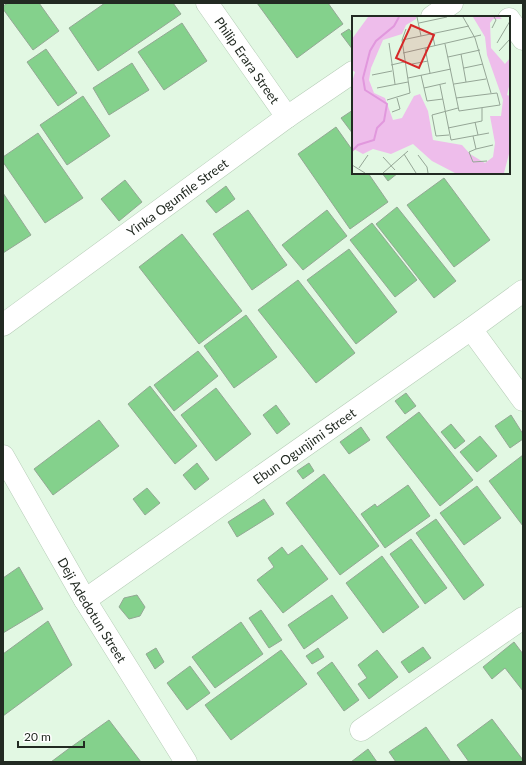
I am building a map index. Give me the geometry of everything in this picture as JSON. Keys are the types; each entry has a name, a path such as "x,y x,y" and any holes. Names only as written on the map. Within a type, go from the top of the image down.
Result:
{"street":[{"name":"Philip Erara Street","path":"207,3 287,117"},
{"path":"433,16 452,3"},
{"path":"498,3 507,16"},
{"path":"510,21 523,39"},
{"name":"Yinka Ogunfile Street","path":"3,325 287,117 352,73"},
{"name":"Ebun Ogunjimi Street","path":"85,600 471,330 523,291"},
{"path":"471,330 523,400"},
{"name":"Deji Adedotun Street","path":"3,456 85,600 186,762"},
{"path":"361,730 523,618"}],"building":[{"path":"8,3 39,3 59,31 33,50 3,9 3,6"},
{"path":"105,3 173,3 181,14 98,71 69,28"},
{"path":"257,3 328,3 343,24 297,58"},
{"path":"182,23 207,61 164,90 138,52"},
{"path":"349,29 352,33 352,49 341,34"},
{"path":"46,49 77,93 58,106 27,62"},
{"path":"132,63 149,90 109,115 93,88"},
{"path":"83,96 110,136 67,165 40,125"},
{"path":"352,111 352,133 341,118"},
{"path":"336,127 352,150 352,174 369,174 388,202 350,229 298,154"},
{"path":"38,133 83,198 45,223 3,162 3,157"},
{"path":"383,174 397,174 388,181"},
{"path":"444,178 490,240 454,267 407,205"},
{"path":"125,180 142,202 119,221 101,199"},
{"path":"226,186 235,199 216,213 206,201"},
{"path":"3,193 31,235 3,253"},
{"path":"397,207 456,281 434,298 376,224"},
{"path":"248,210 287,265 252,290 213,234"},
{"path":"327,210 347,236 303,270 282,245"},
{"path":"372,223 417,280 395,297 350,240"},
{"path":"182,234 242,311 199,344 139,267"},
{"path":"349,249 397,312 356,344 307,280"},
{"path":"298,280 355,353 316,383 258,310"},
{"path":"246,315 277,357 234,388 204,346"},
{"path":"198,351 218,376 174,411 154,385"},
{"path":"150,386 197,446 175,464 128,404"},
{"path":"216,388 251,434 216,461 181,415"},
{"path":"406,393 416,406 405,414 395,401"},
{"path":"276,405 290,424 277,434 263,415"},
{"path":"419,412 473,480 440,506 386,437"},
{"path":"511,415 523,434 523,439 510,448 495,426"},
{"path":"99,420 119,446 53,495 34,469"},
{"path":"451,424 465,441 455,449 441,432"},
{"path":"361,427 370,440 349,454 340,442"},
{"path":"480,436 497,456 477,472 460,452"},
{"path":"523,455 523,526 489,481"},
{"path":"197,463 209,479 195,490 183,475"},
{"path":"309,463 314,471 303,479 297,471"},
{"path":"324,474 379,546 340,575 286,503"},
{"path":"408,485 430,516 385,548 361,514 375,504 377,507"},
{"path":"477,486 501,518 464,545 440,513"},
{"path":"147,488 160,503 145,515 133,499"},
{"path":"264,499 274,514 237,537 228,522"},
{"path":"436,519 484,585 464,600 416,533"},
{"path":"411,539 447,588 425,604 390,554"},
{"path":"302,545 328,579 283,613 257,580 274,567 268,558 282,547 288,555"},
{"path":"382,556 419,607 383,633 346,583"},
{"path":"19,567 43,609 3,633 3,578"},
{"path":"137,595 145,607 140,616 129,619 119,607 124,598"},
{"path":"332,595 348,618 304,649 288,625"},
{"path":"261,610 282,640 269,648 249,618"},
{"path":"48,621 72,665 3,716 3,654"},
{"path":"241,622 263,654 215,688 192,657"},
{"path":"514,642 523,654 523,691 505,668 492,679 483,667"},
{"path":"423,647 431,658 409,673 401,662"},
{"path":"156,648 164,662 155,669 146,654"},
{"path":"318,648 324,657 312,664 306,656"},
{"path":"281,650 307,684 231,740 205,705"},
{"path":"377,650 398,677 369,699 358,684 367,678 358,665"},
{"path":"332,662 359,700 344,711 317,673"},
{"path":"190,666 210,693 187,710 167,683"},
{"path":"492,719 523,762 469,762 457,745"},
{"path":"109,720 141,762 51,762 67,750"},
{"path":"426,727 450,761 396,762 389,752"},
{"path":"368,749 377,762 351,762"}]}
